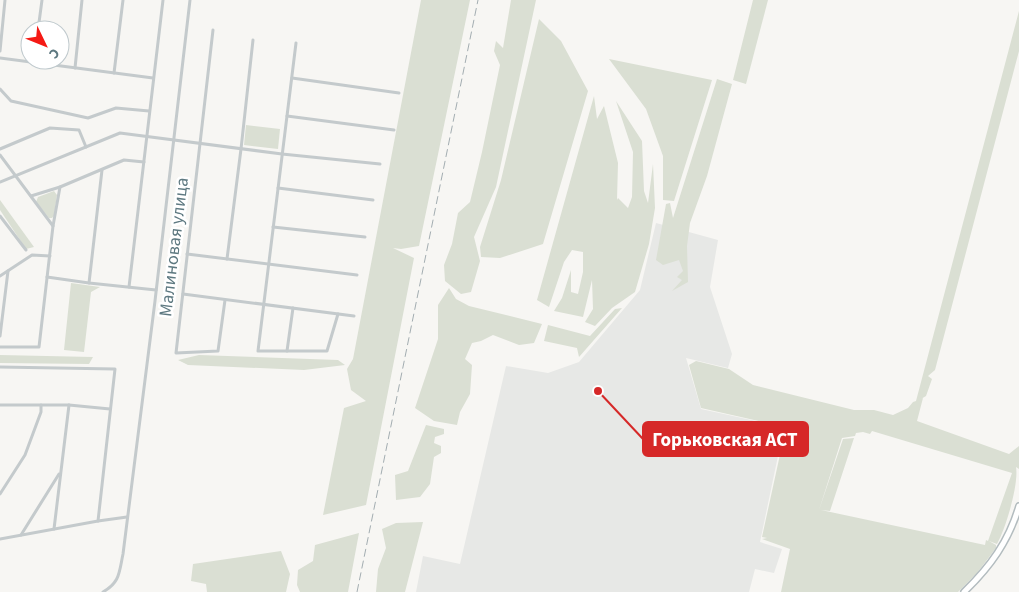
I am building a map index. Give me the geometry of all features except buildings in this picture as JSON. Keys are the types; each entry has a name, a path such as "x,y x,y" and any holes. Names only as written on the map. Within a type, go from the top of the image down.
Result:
{"main road":[{"path":"964,592 989,567 1002,548 1010,534 1019,506"}],"street":[{"path":"0,51 5,0"},
{"path":"39,20 42,0"},
{"path":"74,68 82,0"},
{"path":"114,73 122,0"},
{"path":"129,287 163,0"},
{"path":"103,592 113,586 119,575 156,290 190,0"},
{"name":"Малиновая улица","path":"213,30 176,353 218,351 225,300"},
{"path":"227,259 242,149 253,40"},
{"path":"296,43 258,351 327,352 338,314"},
{"path":"0,58 20,60"},
{"path":"70,67 153,78"},
{"path":"292,78 399,93"},
{"path":"0,89 11,101 88,118 116,108 149,111"},
{"path":"287,116 394,130"},
{"path":"0,149 50,128 79,130 86,147"},
{"path":"0,182 120,133 282,154 380,164"},
{"path":"0,155 53,226"},
{"path":"31,196 60,187 124,160 144,162"},
{"path":"89,283 102,170"},
{"path":"0,347 38,347 53,226 60,187"},
{"path":"278,188 373,200"},
{"path":"0,216 26,250"},
{"path":"273,226 365,237"},
{"path":"187,254 357,275"},
{"path":"0,276 32,255 50,256"},
{"path":"0,336 8,271"},
{"path":"47,277 156,290"},
{"path":"183,294 354,316"},
{"path":"287,351 294,308"},
{"path":"0,367 116,369 98,521"},
{"path":"0,405 69,406 110,409"},
{"path":"0,494 25,455 41,412 41,405"},
{"path":"54,529 69,406"},
{"path":"21,535 61,472"},
{"path":"0,539 127,517"}],"shaded area":[{"path":"421,0 470,0 419,246 401,249 393,248 414,258 366,505 323,515 344,408 366,401 351,390 347,369 353,359"},
{"path":"511,0 536,0 496,187 474,237 480,261 471,292 461,294 445,281 444,265 452,244 458,213 470,202 500,65 494,51 496,41 503,48"},
{"path":"753,0 768,0 746,84 733,80"},
{"path":"1019,11 1019,51 935,370 928,376 932,379 926,396 921,399 923,398 917,421 1009,454 1019,446 1019,469 1016,467 1014,495 1001,537 997,544 989,541 996,545 996,548 977,573 958,592 781,592 790,549 762,539 767,538 762,537 781,450 804,431 780,450 785,427 701,408 689,365 696,361 729,369 753,385 854,410 874,410 893,415 908,408 916,401","holes":["872,431 1012,473 985,545 821,510 830,511 854,438 843,439 819,510 842,438 855,436 856,433 870,434"]},
{"path":"539,19 561,41 588,91 543,244 500,258 481,257 480,247 501,180"},
{"path":"609,59 712,80 674,201 663,200 663,156 646,109"},
{"path":"717,79 732,84 707,176 690,223 687,246 688,282 672,291 682,280 677,277 683,271 679,260 663,265 656,260 666,204 670,203 673,218"},
{"path":"594,96 597,119 604,106 618,163 617,200 618,198 628,208 632,197 633,152 616,101 642,141 644,191 648,203 653,164 655,208 649,244 635,292 612,308 595,326 585,322 593,309 592,280 583,317 554,311 562,298 571,270 571,292 578,294 583,272 583,252 572,250 564,262 549,307 537,300"},
{"path":"246,125 280,129 278,149 244,145"},
{"path":"54,191 57,195 54,216 49,218 36,202 38,197"},
{"path":"0,200 34,247 26,249 0,210"},
{"path":"656,223 718,240 710,287 732,354 728,368 686,358 701,409 784,427 760,542 782,549 774,573 755,569 749,592 416,592 423,556 460,564 506,366 548,373 579,362 640,290"},
{"path":"71,283 100,287 91,292 84,352 64,350"},
{"path":"449,288 456,299 469,306 542,324 534,343 519,345 493,335 472,343 465,359 472,365 470,394 460,412 457,425 434,421 415,408 438,339 438,305"},
{"path":"622,308 579,357 577,348 544,341 548,325 590,336 615,309"},
{"path":"0,355 93,357 89,364 0,363"},
{"path":"199,355 338,360 345,365 304,370 188,365 178,360"},
{"path":"426,425 444,429 444,434 435,437 434,443 441,446 441,453 434,457 430,484 420,497 396,500 395,475 408,471"},
{"path":"423,522 405,592 376,592 378,569 386,548 382,529 396,523"},
{"path":"359,533 348,592 300,592 297,585 298,570 313,561 315,545"},
{"path":"281,551 290,574 286,592 207,592 206,584 191,581 193,564"}],"railway":[{"path":"357,592 478,0"}],"place":[{"name":"Горьковская АСТ","path":"598,391"}]}
